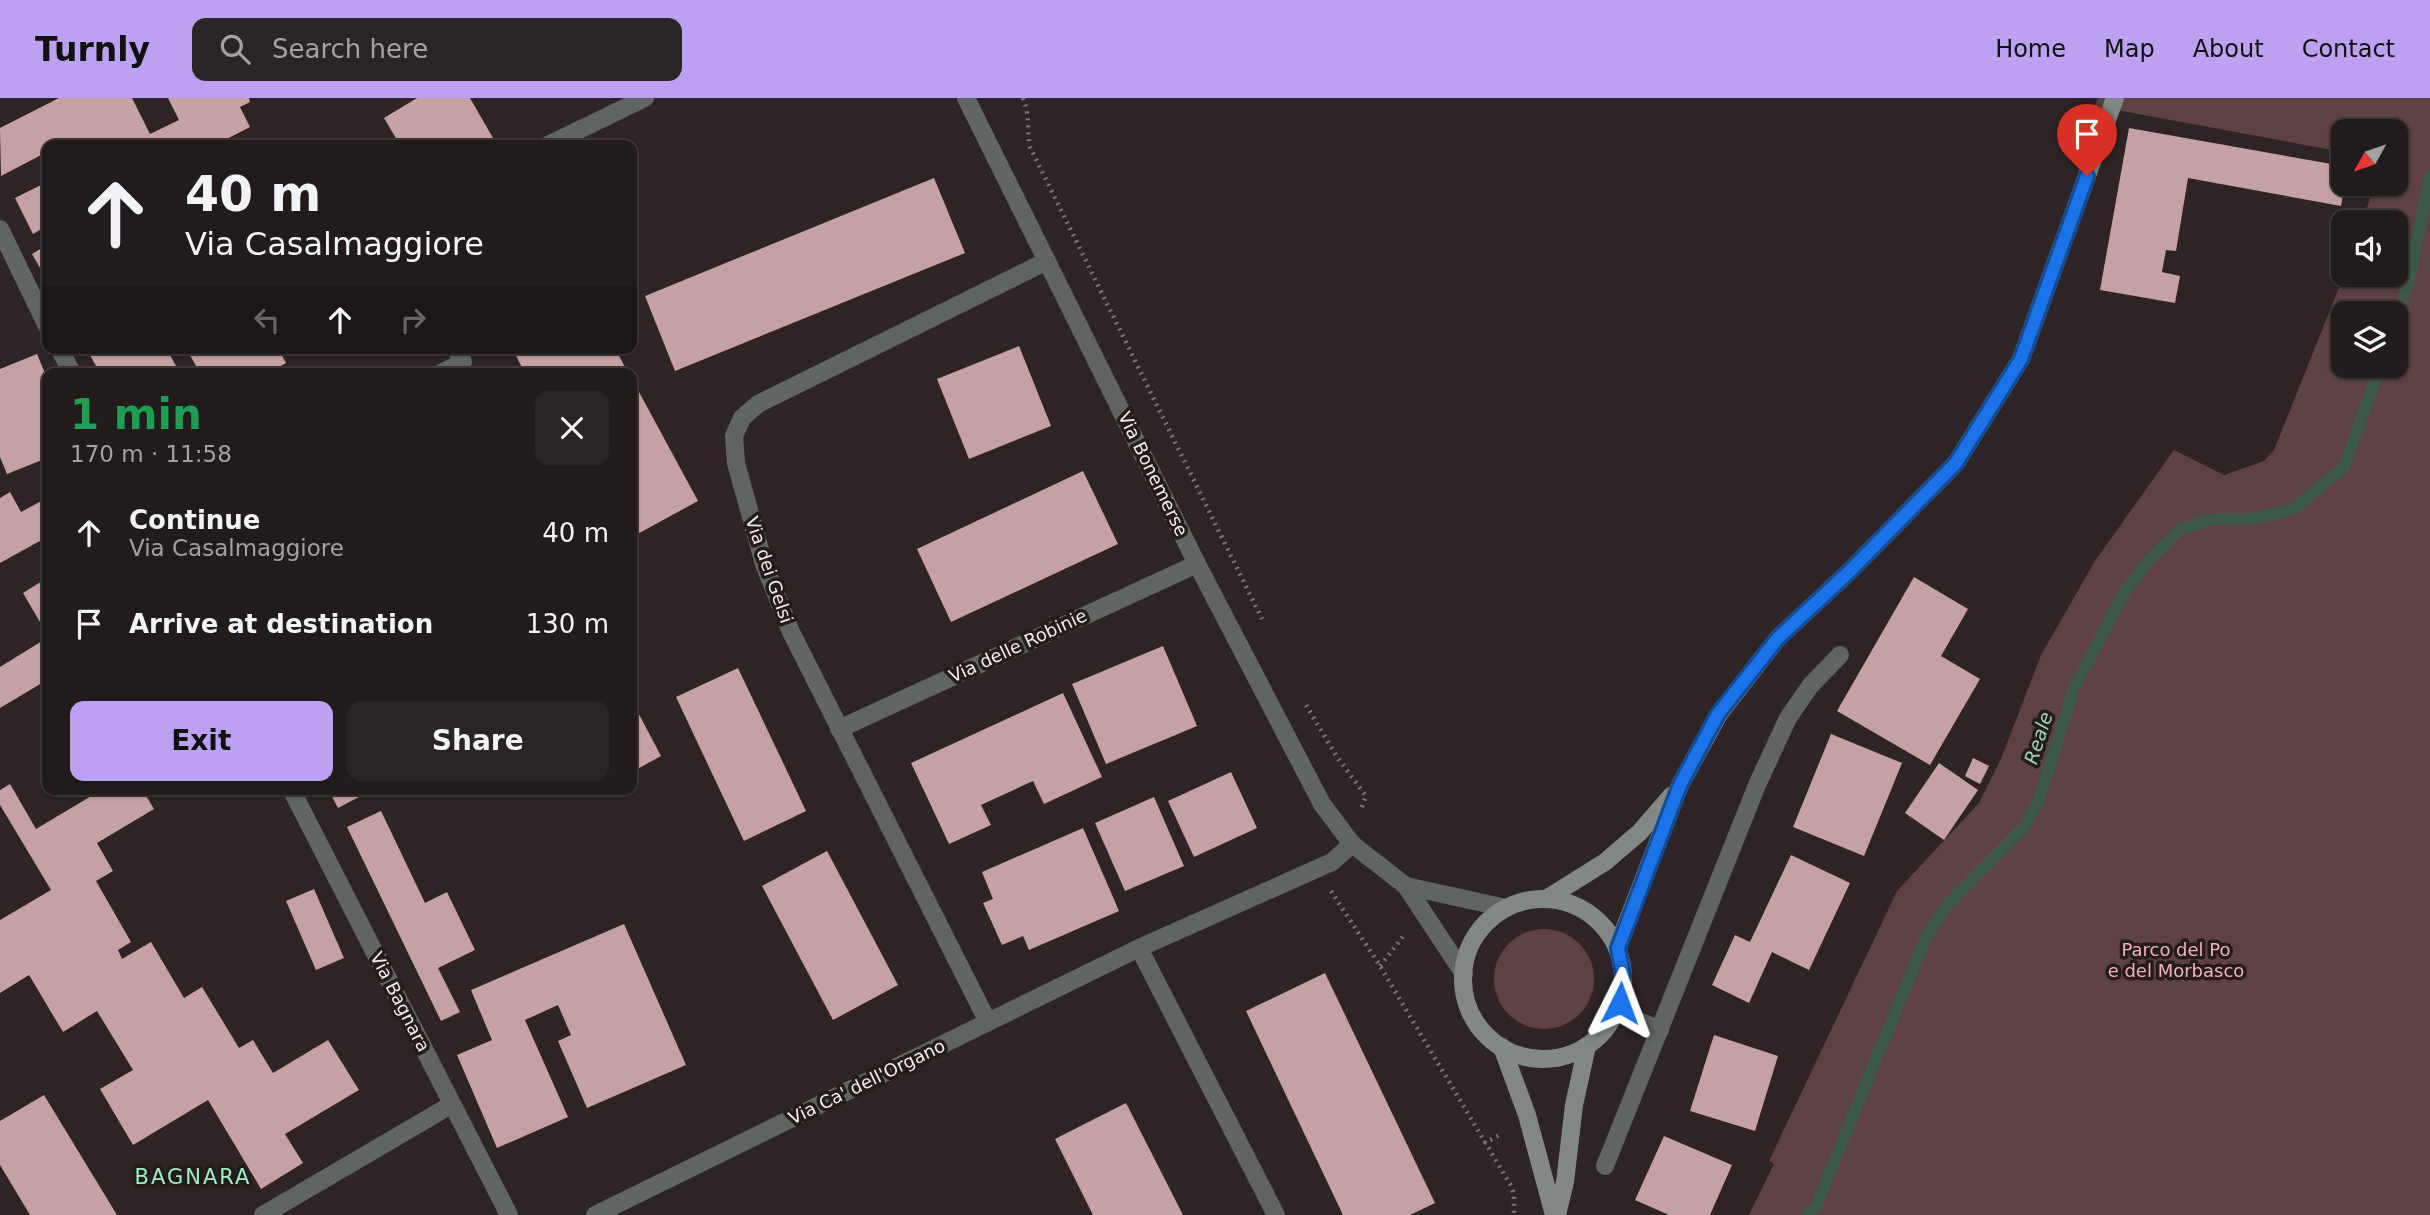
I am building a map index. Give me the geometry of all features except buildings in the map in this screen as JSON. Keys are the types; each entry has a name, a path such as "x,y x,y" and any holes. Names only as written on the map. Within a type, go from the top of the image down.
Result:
{"main road":[{"path":"1618,948 1680,785 1718,714 1778,638 1850,571 1956,463 2021,359 2115,98"},
{"path":"1546,899 1605,862 1640,832 1680,785"},
{"path":"1546,899 1568,902 1589,913 1606,928 1618,948 1623,975 1620,1003 1608,1027 1587,1046 1567,1056 1545,1059 1522,1056 1502,1047 1485,1033 1472,1016 1465,996 1464,974 1469,948 1484,925 1506,908 1525,901 1546,899"},
{"path":"1556,1215 1566,1182 1574,1105 1587,1046"},
{"path":"1502,1047 1527,1115 1556,1215"}],"street":[{"path":"558,140 645,98"},
{"name":"Via Bonemerse","path":"966,98 1198,564 1322,804 1352,844"},
{"path":"0,229 42,316"},
{"name":"Via dei Gelsi","path":"988,1022 791,632 764,564 736,463 734,436 742,418 758,404 1047,261"},
{"name":"Via delle Robinie","path":"839,729 1198,564"},
{"path":"1605,1166 1757,785 1788,718 1810,686 1840,655"},
{"name":"Via Bagnara","path":"294,795 509,1215"},
{"path":"1352,844 1406,886 1464,974"},
{"name":"Via Ca' dell'Organo","path":"595,1215 1139,948 1332,862 1352,844"},
{"path":"1406,886 1506,908"},
{"path":"1139,948 1276,1215"},
{"path":"1616,1011 1660,1030"},
{"path":"264,1215 451,1105"}],"green space":[{"name":"Parco del Po e del Morbasco","path":"2098,98 2430,98 2430,1215 1749,1215 1774,1164 1769,1161 1897,891 1979,803 2001,759 2041,655 2095,561 2174,450 2224,475 2264,461 2274,450 2331,308 2331,378 2408,378 2408,301 2334,301 2339,287 2408,287 2408,210 2366,210 2371,196 2408,196 2408,119 2331,119 2331,150 2095,106"},
{"path":"1544,929 1563,933 1579,944 1590,960 1594,979 1590,998 1579,1014 1563,1025 1544,1029 1525,1025 1509,1014 1498,998 1494,979 1498,960 1509,944 1525,933"}],"waterway":[{"name":"Reale","path":"2402,301 2430,176"},
{"name":"Reale","path":"1808,1215 1816,1206 1926,937 1946,906 2024,827 2039,800 2074,688 2124,593 2149,560 2181,529 2213,519 2252,519 2294,509 2344,467 2376,378"}],"district":[{"name":"BAGNARA","path":"193,1177"}],"route":[{"path":"1620,1003 1623,975 1618,948 1680,785 1718,714 1778,638 1850,571 1956,463 2021,359 2087,176"}]}
